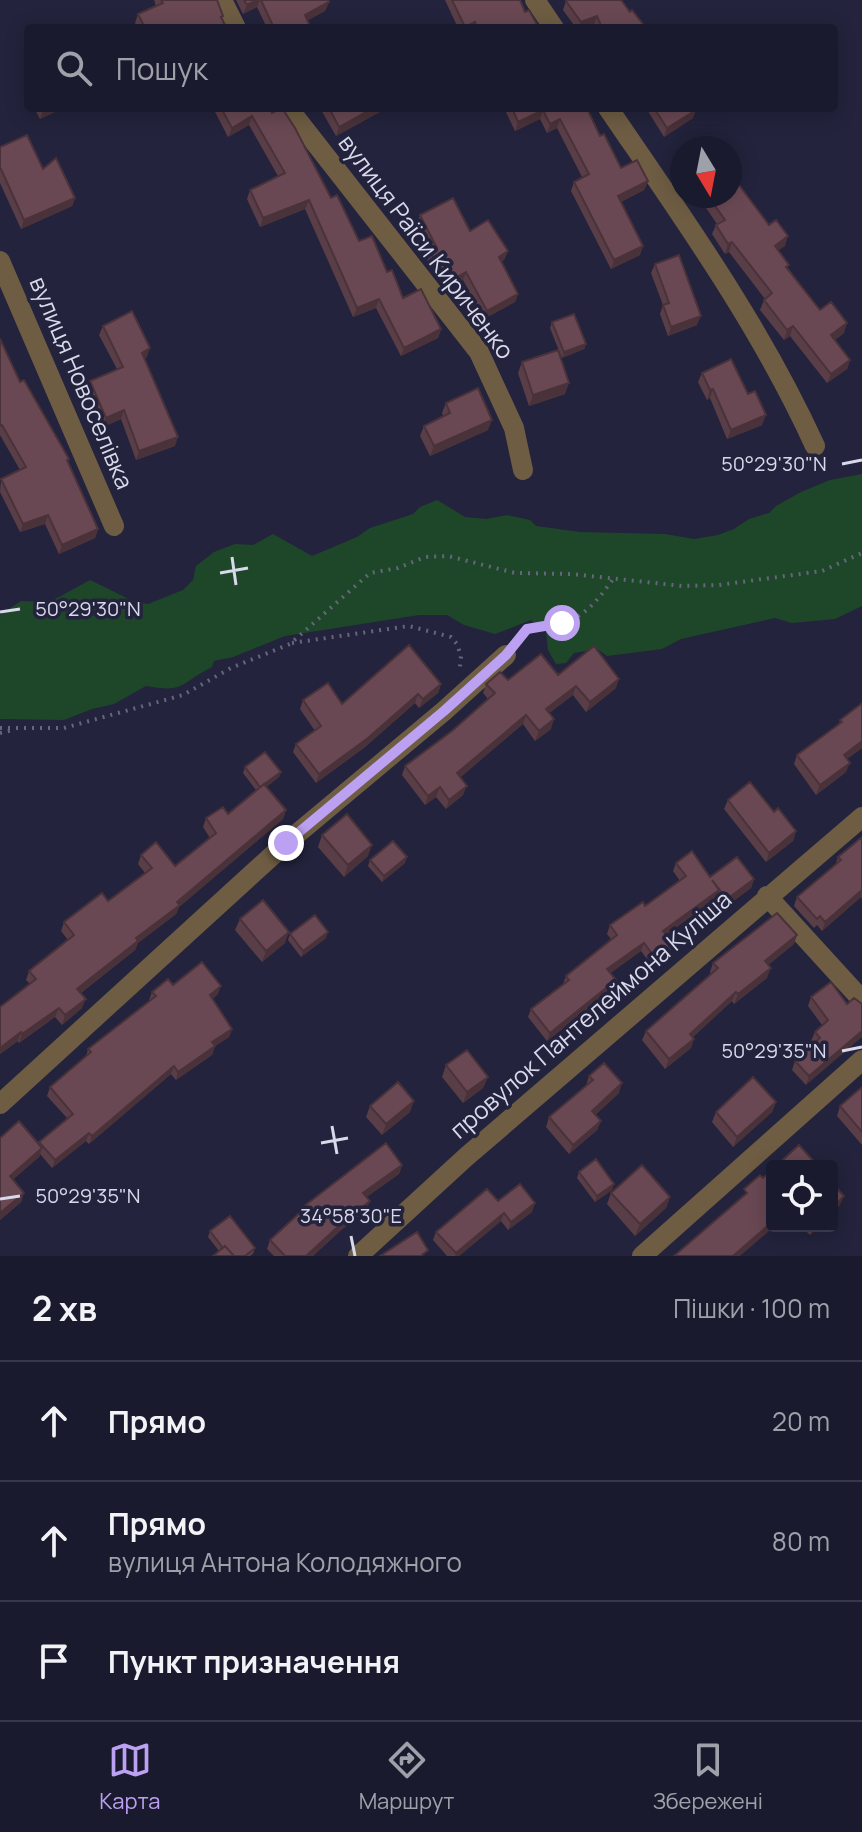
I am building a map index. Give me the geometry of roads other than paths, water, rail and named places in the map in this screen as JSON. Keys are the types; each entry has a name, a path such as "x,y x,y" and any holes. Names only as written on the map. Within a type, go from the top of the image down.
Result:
{"street":[{"path":"222,0 234,24"},
{"path":"541,2 552,24"},
{"name":"вулиця Раїси Кириченко","path":"291,112 479,352 514,428 523,470"},
{"path":"611,112 749,320 789,389 815,446"},
{"name":"вулиця Новоселівка","path":"0,261 114,526"},
{"path":"0,1104 286,843 506,655"},
{"name":"провулок Пантелеймона Куліша","path":"358,1256 466,1157 862,817"},
{"path":"767,896 862,1000"},
{"path":"642,1256 862,1060"}]}
